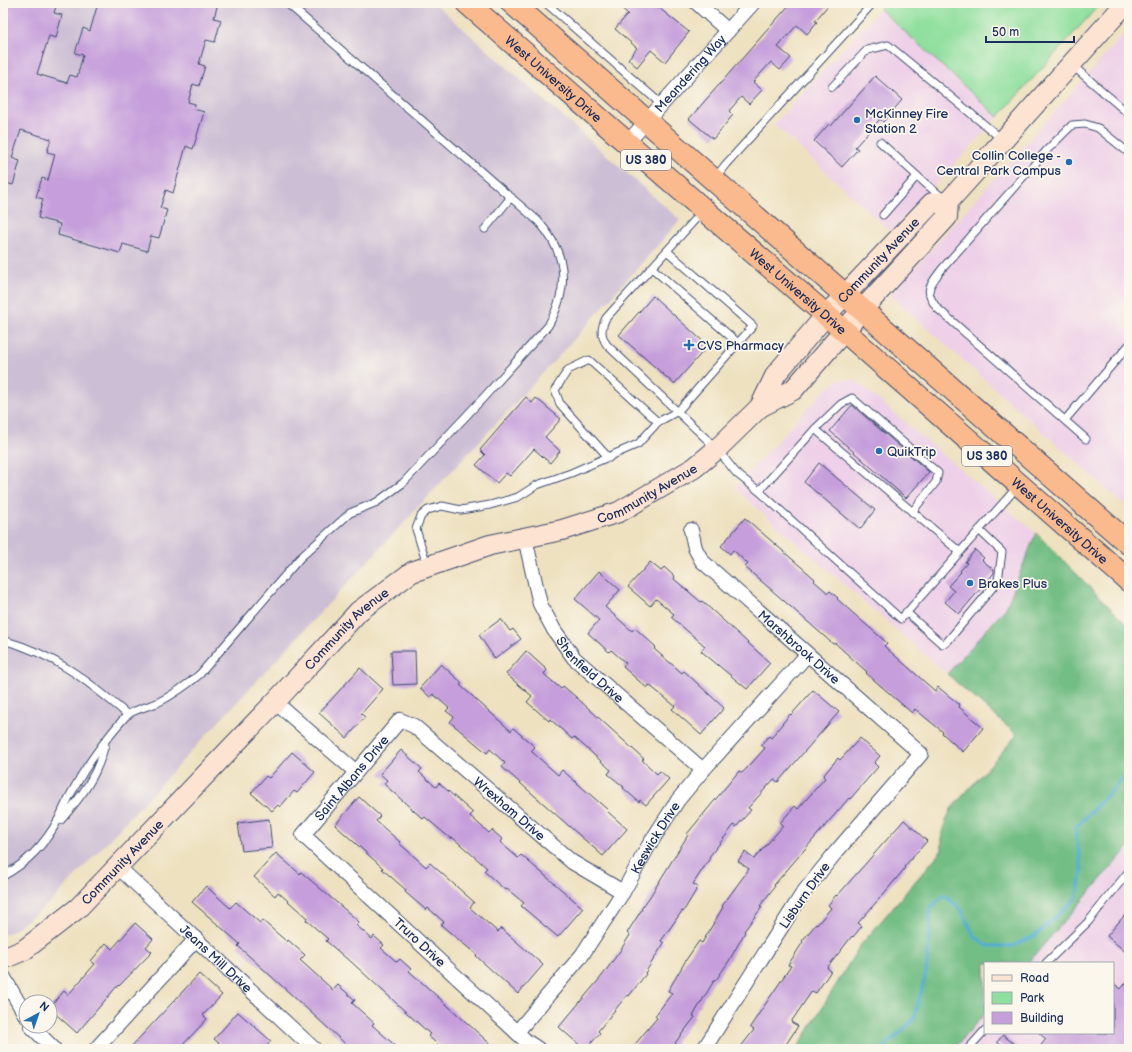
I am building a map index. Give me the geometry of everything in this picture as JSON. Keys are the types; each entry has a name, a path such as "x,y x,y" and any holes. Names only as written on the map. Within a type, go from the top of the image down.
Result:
{"highway":[{"name":"West University Drive","path":"467,3 1129,581"},
{"name":"US 380","path":"512,3 1129,544"}],"street":[{"path":"697,3 728,31"},
{"name":"Meandering Way","path":"626,143 753,3"},
{"name":"Community Avenue","path":"3,959 24,950 78,908 275,702 359,611 412,572 490,545 562,530 619,512 694,468 717,449 760,407 793,390 862,310 947,217 948,202 1126,3"},
{"name":"Community Avenue","path":"760,407 776,374 826,315 932,203 948,202"},
{"name":"Marshbrook Drive","path":"691,530 695,548 702,561 921,754"},
{"name":"Shenfield Drive","path":"525,538 540,604 554,630 574,658 703,770"},
{"name":"Keswick Drive","path":"517,1032 582,955 678,800 703,770 807,655"},
{"path":"275,702 355,771"},
{"name":"Saint Albans Drive","path":"302,834 400,720"},
{"name":"Wrexham Drive","path":"400,720 414,726 572,862 622,892"},
{"name":"Lisburn Drive","path":"704,1049 803,893 836,852 921,754"},
{"name":"Truro Drive","path":"302,834 517,1032 538,1049"},
{"name":"Jeans Mill Drive","path":"118,867 314,1049"},
{"path":"96,1049 196,939"},
{"path":"3,976 18,1002"},
{"path":"39,1034 54,1049"}],"lane":[{"path":"53,829 73,790 106,741 128,715 171,695 200,674 300,558 350,512 377,502 403,483 548,326 555,314 562,288 563,272 561,258 549,233 511,197 288,3"},
{"path":"546,3 661,104"},
{"path":"714,180 726,164 872,3"},
{"path":"832,87 867,50 888,44 1003,141"},
{"path":"1071,64 1129,114"},
{"path":"1086,439 937,308 930,299 929,291 931,284 942,269 1047,150 1072,125 1085,124 1098,128 1129,153"},
{"path":"880,142 948,202"},
{"path":"883,215 917,176"},
{"path":"485,229 511,197"},
{"path":"704,210 606,318 602,328 602,339 606,345 717,449 737,474 759,491 901,618 1019,484"},
{"path":"428,567 416,529 422,516 428,510 442,506 461,510 490,505 518,497 537,485 609,458 638,444 658,422 678,411 753,326 667,251"},
{"path":"652,268 738,343"},
{"path":"1065,420 1129,345"},
{"path":"1120,355 1129,354"},
{"path":"609,458 560,404 555,390 568,370 590,360 658,422"},
{"path":"759,491 816,429 841,404 852,398 938,474 936,482 912,512"},
{"path":"816,429 960,552"},
{"path":"906,612 942,644 946,643 998,581 1002,552 979,530"},
{"path":"3,640 37,652 66,667 91,684 128,715"},
{"path":"3,876 15,869 34,854 78,799 94,775 102,756 106,741"},
{"path":"1047,962 1088,922 1129,871"},
{"path":"968,1049 984,1031"}],"shaded area":[{"path":"3,3 434,3 680,220 571,343 53,900 14,930 3,935"},
{"path":"880,9 998,117 891,232 774,124"},
{"name":"Collin College - Central Park Campus","path":"1129,29 1129,509 890,295"},
{"path":"838,380 855,380 1036,533 1006,608 947,674 752,504 735,487 822,393"},
{"path":"1129,847 1129,1049 954,1049 984,1014 984,1034 1114,1034 1114,962 1029,962"}],"green space":[{"path":"885,3 1101,3 998,117 880,9"},
{"path":"1036,533 1129,627 1129,847 1029,962 984,962 984,1014 954,1049 797,1049 859,947 942,850 942,831 951,809 1017,735 947,674 1006,608"}],"building":[{"path":"3,3 57,3 54,13 62,15 56,38 49,36 37,74 67,83 70,75 77,77 83,55 75,53 83,28 90,31 98,3 218,3 214,18 221,20 215,42 206,40 199,64 205,66 199,86 193,84 188,102 195,104 194,109 204,112 193,149 186,146 173,193 166,190 160,208 167,210 159,238 151,236 147,251 123,244 120,253 58,235 60,224 38,218 43,199 36,197 42,178 48,180 55,154 47,152 51,139 21,130 12,158 20,161 13,185 3,182"},
{"path":"616,3 644,3 650,8 654,4 689,32 665,62 651,50 637,67 628,59 637,48 615,29 628,14"},
{"path":"791,3 830,3 815,21 817,22 807,34 797,25 778,47 791,58 780,70 771,62 753,82 762,90 749,104 741,97 729,111 733,115 713,139 689,119"},
{"name":"McKinney Fire Station 2","path":"875,76 902,100 883,122 880,119 855,147 858,149 842,167 814,141 829,124 831,126"},
{"name":"CVS Pharmacy","path":"653,296 708,346 674,384 619,335"},
{"path":"526,397 532,403 536,398 561,419 545,437 560,451 550,463 534,449 510,476 506,473 497,483 476,465 485,455 480,450"},
{"name":"QuikTrip","path":"852,405 929,472 906,498 830,431"},
{"path":"819,463 875,510 860,529 804,482"},
{"path":"745,518 815,579 814,581 828,593 830,591 838,598 837,599 887,643 884,646 935,691 938,687 960,705 959,707 983,728 963,752 942,733 943,732 915,709 912,713 866,673 867,672 835,643 833,644 745,567 748,564 733,550 730,554 721,546"},
{"path":"975,550 984,558 982,560 994,570 994,573 959,614 945,602 954,591 948,586 961,572 960,571 967,563 965,562"},
{"path":"650,562 661,571 664,567 675,577 674,579 701,602 702,601 770,663 747,689 701,651 705,646 671,617 674,614 656,599 650,606 628,587"},
{"path":"599,571 620,590 605,607 632,631 635,628 656,647 654,649 682,673 684,671 724,708 701,735 672,709 675,706 649,685 647,688 623,667 626,663 611,650 609,652 588,633 599,620 575,599"},
{"path":"501,619 510,631 513,629 521,639 495,659 479,635"},
{"path":"391,651 415,651 416,684 393,685"},
{"path":"526,651 547,670 544,674 561,689 563,686 577,698 644,759 642,760 657,774 660,771 669,779 646,805 640,800 639,802 608,774 611,770 574,737 572,739 550,719 549,721 527,702 532,696 506,674"},
{"path":"441,664 462,683 460,685 511,731 513,728 535,747 531,751 558,775 562,770 608,810 607,811 627,829 603,856 502,767 505,763 490,749 487,753 450,722 454,717 446,711 449,708 433,694 430,697 420,688"},
{"path":"360,668 383,689 361,714 365,717 347,738 319,713"},
{"path":"813,690 839,712 778,782 774,779 748,808 751,810 736,827 734,825 709,857 710,858 693,884 698,887 683,912 682,911 661,941 664,943 645,973 646,974 598,1031 600,1033 586,1049 584,1049 559,1027 602,976 620,951 630,935 627,933 688,835 687,834 739,771 742,773 765,748 761,745 769,736 771,738 790,714 791,715"},
{"path":"860,738 880,756 874,763 878,767 850,799 849,798 774,885 775,886 760,906 762,907 744,931 745,932 729,961 716,980 715,979 693,1016 695,1017 675,1043 681,1049 631,1049 657,1018 655,1016 672,993 668,991 686,960 699,941 702,943 723,907 722,906 749,869 738,861 745,852 754,859 783,826 780,823 795,806 798,809 825,778 823,776 838,758 840,760"},
{"path":"401,750 422,769 419,772 436,787 439,783 473,813 470,816 489,833 492,830 502,839 500,842 518,858 521,855 583,908 558,937 521,906 524,903 507,889 505,890 484,871 487,868 452,837 451,839 425,817 423,819 384,784 387,780 380,774"},
{"path":"292,752 315,772 297,793 294,791 280,807 278,805 272,811 251,793 266,776 269,778"},
{"path":"359,797 380,816 376,821 400,842 399,843 426,867 430,863 474,902 470,908 498,932 501,928 543,965 518,994 476,956 477,955 441,925 444,922 428,908 426,910 405,892 406,890 335,825"},
{"path":"269,819 272,848 242,851 238,823"},
{"path":"904,820 927,841 858,923 862,926 853,937 852,936 827,968 831,971 816,993 812,991 791,1022 798,1026 783,1049 739,1049 754,1030 750,1027 791,966 788,965 803,942 802,941 831,908 828,905 836,895 837,896"},
{"path":"276,853 300,874 301,872 359,922 356,925 372,939 374,936 384,945 381,948 397,962 400,959 411,969 409,971 496,1049 443,1049 428,1036 430,1034 347,958 326,941 328,939 306,920 307,918 278,892 275,896 254,877"},
{"path":"206,886 230,908 236,902 260,923 262,920 287,942 288,940 305,955 300,960 333,990 338,985 355,1000 352,1003 374,1023 372,1025 399,1049 351,1049 238,946 240,944 192,902"},
{"path":"1129,910 1129,955 1107,936"},
{"path":"135,923 153,939 146,947 152,952 119,986 118,985 77,1033 58,1016 58,998 64,991 68,995 95,964 91,961 106,943 112,949"},
{"path":"199,974 222,995 203,1015 207,1019 179,1049 129,1049"},
{"path":"1129,979 1129,1049 1038,1049 1046,1039 1040,1034 1114,1034 1114,984 1121,989"},
{"path":"238,1012 271,1041 264,1049 226,1049 214,1039"},
{"path":"1003,1035 1020,1049 1006,1049 997,1042"}],"waterway":[{"path":"882,1049 914,1019 926,973 930,931 930,908 945,895 962,911 974,936 988,946 1013,946 1036,935 1076,898 1082,871 1075,828 1129,773"}],"place":[{"name":"McKinney Fire Station 2","path":"857,120"},
{"name":"Collin College - Central Park Campus","path":"1069,162"},
{"name":"CVS Pharmacy","path":"689,345"},
{"name":"QuikTrip","path":"879,451"},
{"name":"Brakes Plus","path":"970,583"}]}
